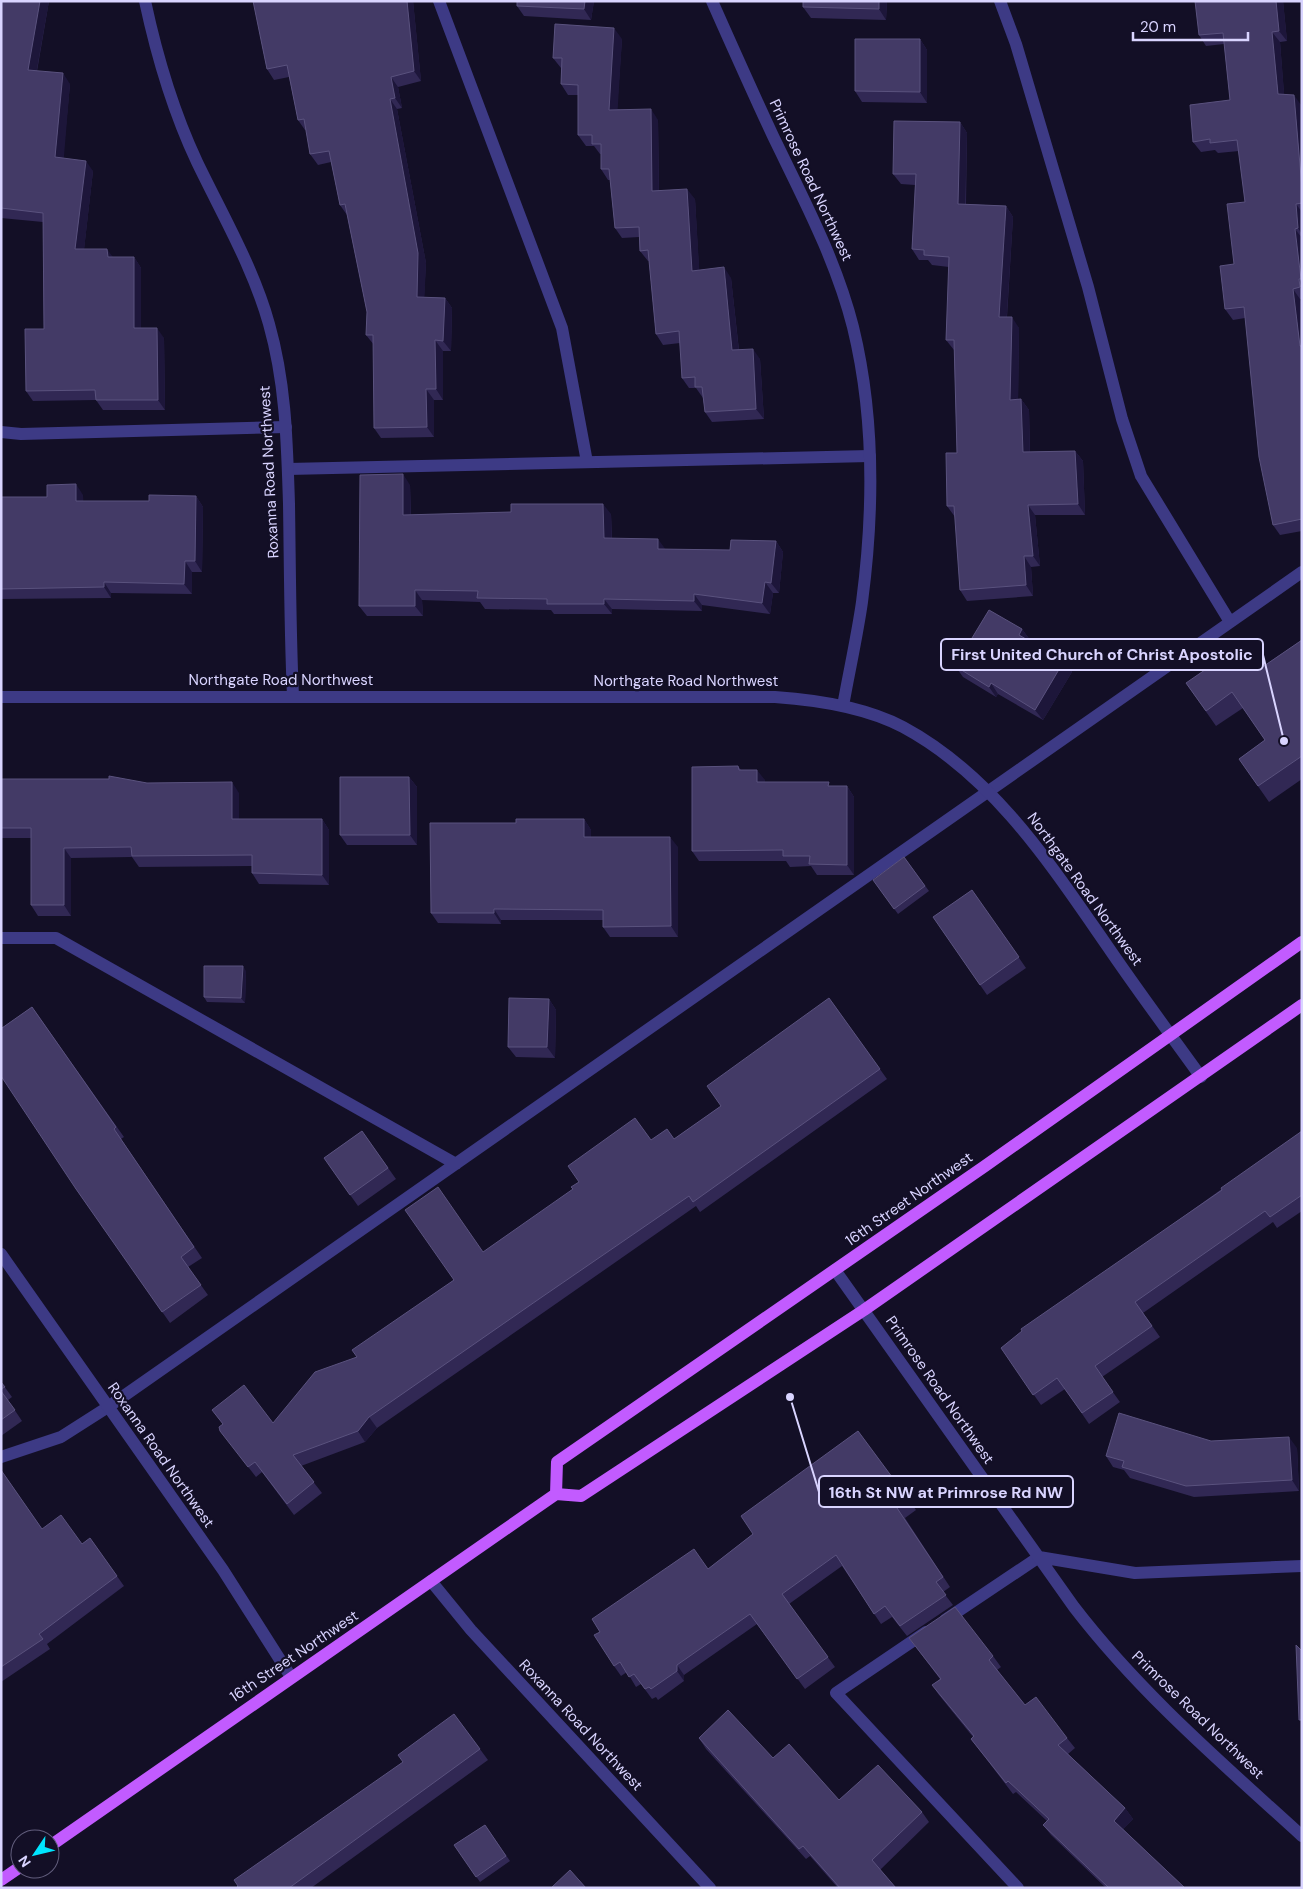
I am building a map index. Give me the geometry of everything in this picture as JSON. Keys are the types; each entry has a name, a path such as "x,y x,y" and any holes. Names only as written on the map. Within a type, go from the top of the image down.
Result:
{"main road":[{"name":"16th Street Northwest","path":"60,1839 556,1494 557,1462 1171,1036 1302,942"},
{"path":"556,1494 581,1496 864,1310 1302,1005"}],"street":[{"name":"Roxanna Road Northwest","path":"145,1 152,37 172,100 197,161 246,262 263,306 278,360 284,397 288,468 293,696"},
{"path":"439,1 562,328 587,462"},
{"name":"Primrose Road Northwest","path":"712,1 769,126 822,235 839,281 853,328 863,376 870,456 867,559 862,604 843,706"},
{"path":"1000,1 1016,44 1080,259 1122,420 1140,476 1230,622"},
{"path":"1,432 22,434 286,427"},
{"path":"288,468 870,456"},
{"path":"1,1457 61,1437 108,1408 1302,572"},
{"name":"Northgate Road Northwest","path":"1,697 775,697 801,698 843,706 878,716 916,735 945,754 988,792 1019,824 1053,868 1201,1077"},
{"path":"1,938 56,938 456,1164"},
{"name":"Roxanna Road Northwest","path":"1,1254 223,1570 291,1677"},
{"name":"Primrose Road Northwest","path":"835,1270 1083,1618 1129,1673 1177,1721 1302,1836"},
{"path":"1018,1888 836,1693 1039,1557 1135,1573 1302,1566"},
{"name":"Roxanna Road Northwest","path":"431,1581 471,1630 710,1888"}],"building":[{"path":"1,1 40,1 28,70 63,73 55,157 86,161 75,249 107,249 108,257 134,257 134,328 157,328 158,400 96,400 95,390 26,391 25,329 44,329 43,213 1,208"},
{"path":"253,1 407,1 414,71 391,77 395,98 390,99 418,253 417,297 445,298 443,341 435,340 436,389 426,389 427,427 374,428 373,335 366,335 367,312 345,204 340,205 329,151 310,154 304,119 298,120 287,65 267,69"},
{"path":"517,1 585,1 584,9 517,6"},
{"path":"803,1 879,1 879,9 803,7"},
{"path":"1195,1 1276,1 1279,31 1272,32 1278,94 1294,95 1302,189 1302,203 1296,204 1298,228 1295,229 1301,279 1299,279 1300,287 1293,289 1300,346 1302,346 1302,519 1273,525 1259,457 1244,307 1225,309 1220,266 1234,264 1227,204 1245,202 1237,140 1210,143 1210,139 1193,142 1190,105 1230,100 1223,33 1199,35"},
{"path":"555,24 614,28 609,110 651,109 652,191 687,189 692,271 724,267 732,350 753,349 756,409 705,412 702,387 695,387 695,377 682,378 679,331 656,334 648,250 640,251 639,227 615,228 609,169 601,169 601,144 592,144 592,135 578,135 578,85 561,84 562,58 553,58"},
{"path":"855,39 920,39 920,92 855,91"},
{"path":"894,121 960,122 958,204 1006,206 999,317 1012,317 1010,400 1021,399 1023,452 1075,451 1078,504 1028,505 1033,556 1024,556 1026,585 960,590 954,506 947,506 946,453 957,453 954,340 946,340 949,257 924,255 924,250 912,249 916,174 893,174"},
{"path":"403,474 403,515 511,512 511,504 603,504 604,538 658,539 658,549 730,550 731,540 776,541 771,583 765,582 762,603 694,594 694,601 604,599 604,604 547,604 547,599 477,598 478,591 415,590 415,606 359,606 360,475"},
{"path":"76,484 76,501 149,501 149,495 196,496 195,561 185,561 184,584 104,582 104,587 1,589 1,497 47,497 47,485"},
{"path":"989,610 1022,629 1019,635 1064,661 1035,710 991,683 989,687 955,666"},
{"path":"1302,640 1302,756 1258,786 1239,759 1265,740 1232,692 1206,711 1186,683 1244,643 1261,668"},
{"path":"738,766 739,770 757,770 757,782 829,782 828,786 847,786 847,865 809,864 810,856 783,856 783,850 692,851 692,767"},
{"path":"109,776 147,783 232,782 232,819 322,819 322,875 252,873 252,855 132,856 131,847 64,848 64,905 31,905 31,828 1,828 1,779 109,779"},
{"path":"340,777 409,777 410,835 340,835"},
{"path":"516,819 584,819 584,837 670,837 671,926 603,927 603,910 494,909 494,913 431,913 430,823 516,823"},
{"path":"904,857 925,886 894,909 873,880"},
{"path":"972,890 1019,957 980,985 933,917"},
{"path":"204,966 243,966 241,998 204,997"},
{"path":"509,998 549,999 547,1047 508,1047"},
{"path":"829,998 880,1069 693,1202 689,1196 539,1299 369,1417 358,1431 293,1455 314,1482 287,1504 255,1462 248,1467 220,1431 219,1427 223,1424 212,1410 244,1385 273,1423 315,1372 357,1357 352,1350 454,1280 405,1210 438,1187 483,1252 573,1189 571,1187 579,1182 568,1166 635,1118 651,1140 667,1129 674,1139 721,1106 707,1086"},
{"path":"32,1007 116,1127 114,1129 194,1247 181,1257 201,1285 162,1312 76,1189 1,1076 1,1027"},
{"path":"362,1131 388,1168 350,1195 324,1158"},
{"path":"1302,1131 1302,1195 1270,1217 1265,1211 1135,1302 1152,1326 1095,1366 1113,1392 1082,1413 1057,1378 1033,1395 1001,1348 1022,1331 1021,1329 1222,1190 1221,1188"},
{"path":"1,1391 15,1410 1,1420"},
{"path":"1119,1413 1211,1441 1289,1437 1292,1480 1186,1486 1122,1467 1124,1461 1106,1456"},
{"path":"858,1431 909,1500 897,1508 943,1577 936,1582 946,1595 900,1626 885,1606 874,1614 836,1555 782,1594 828,1657 797,1679 750,1614 677,1665 677,1671 651,1689 649,1687 645,1689 634,1674 629,1677 620,1662 614,1666 594,1635 600,1632 592,1619 694,1549 708,1569 753,1534 741,1516"},
{"path":"1,1470 42,1529 61,1515 82,1544 90,1538 117,1576 39,1634 43,1639 1,1667"},
{"path":"955,1607 993,1656 989,1660 1025,1705 1036,1697 1067,1738 1058,1745 1125,1808 1114,1821 1185,1888 1109,1888 1043,1825 1049,1819 1008,1781 1006,1783 971,1739 974,1736 932,1685 941,1679 909,1638"},
{"path":"1296,1645 1302,1651 1302,1720 1299,1720"},
{"path":"728,1710 773,1758 789,1744 839,1800 878,1765 922,1812 872,1860 896,1888 840,1888 803,1846 799,1849 699,1738"},
{"path":"454,1714 480,1749 289,1888 236,1888 238,1886 234,1880 403,1762 398,1755"},
{"path":"485,1825 506,1856 476,1877 454,1845"},
{"path":"570,1870 586,1888 551,1888"}],"place":[{"name":"First United Church of Christ Apostolic","path":"1284,741"},
{"name":"16th St NW at Primrose Rd NW","path":"790,1397"}]}
